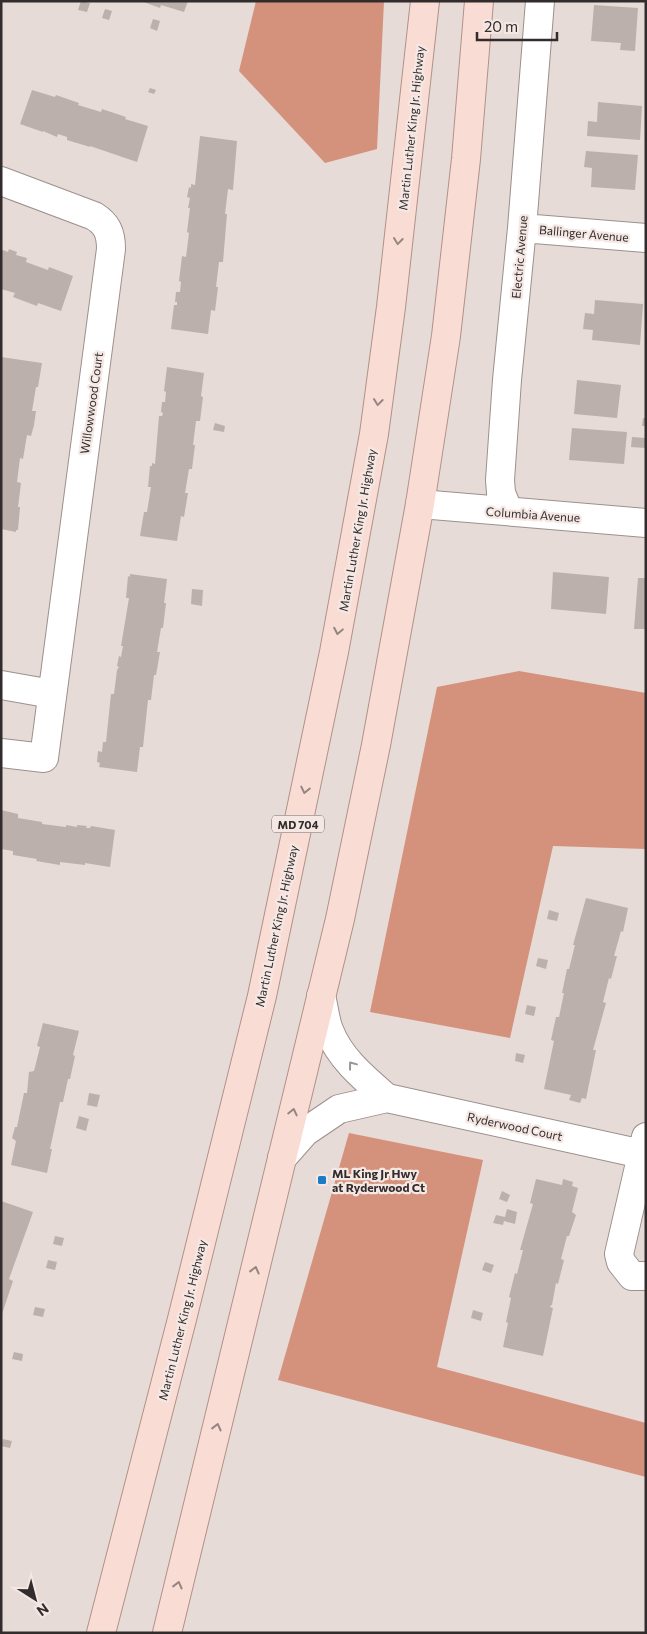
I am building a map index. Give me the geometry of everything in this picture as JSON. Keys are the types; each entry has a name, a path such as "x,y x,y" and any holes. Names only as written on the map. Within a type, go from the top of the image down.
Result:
{"main road":[{"name":"Martin Luther King Jr. Highway","path":"101,1633 260,1005 334,652 374,434 402,210 425,1"},
{"path":"167,1633 340,919 376,745 420,504 446,336 466,159 480,1"}],"street":[{"name":"Electric Avenue","path":"508,510 503,502 500,480 540,1"},
{"name":"Willowwood Court","path":"1,181 94,216 106,227 111,238 44,758 1,753"},
{"name":"Ballinger Avenue","path":"522,228 646,238"},
{"name":"Columbia Avenue","path":"420,504 646,523"},
{"path":"1,685 52,694"},
{"name":"Ryderwood Court","path":"321,996 329,1030 335,1042 358,1074 387,1098"},
{"name":"Ryderwood Court","path":"282,1158 305,1132 339,1109 387,1098 644,1145 619,1254 621,1262 632,1276 646,1276"}],"shaded area":[{"path":"256,1 384,1 377,149 325,163 239,71"},
{"path":"519,671 646,693 646,849 553,846 510,1038 370,1012 437,687"},
{"path":"349,1133 483,1160 437,1367 646,1423 646,1477 278,1380"}],"building":[{"path":"81,1 90,3 87,12 78,10"},
{"path":"141,1 188,1 184,12 161,5 160,8"},
{"path":"594,5 638,8 635,51 620,50 621,43 591,41"},
{"path":"105,9 112,11 109,20 102,18"},
{"path":"153,19 160,21 157,31 150,28"},
{"path":"150,88 156,90 154,94 148,92"},
{"path":"32,90 55,97 56,95 79,103 78,105 101,112 102,109 148,126 137,162 67,140 67,137 58,134 57,137 20,124"},
{"path":"598,102 642,106 640,140 587,136 588,121 597,122"},
{"path":"200,136 237,141 233,190 228,189 225,214 227,214 223,262 219,262 215,311 211,310 208,334 171,329 174,305 177,305 177,302 175,302 176,292 180,292 181,282 179,281 182,256 186,257 190,208 188,208 190,198 187,197 191,184 195,185"},
{"path":"586,151 638,155 635,190 591,187 592,168 584,167"},
{"path":"9,249 17,252 16,255 27,258 26,262 48,270 49,267 73,276 61,311 38,303 37,306 13,297 15,293 1,289 1,252 3,250 8,252"},
{"path":"595,300 643,304 640,345 592,340 593,330 583,329 585,313 594,314"},
{"path":"1,357 42,363 32,411 36,411 34,425 31,436 27,435 23,459 20,458 17,482 21,483 18,507 20,507 18,530 16,532 1,529"},
{"path":"167,367 204,373 200,421 196,421 192,469 189,469 184,517 181,516 177,541 140,536 144,512 147,512 151,487 148,487 150,466 152,466 152,463 155,464 159,416 162,416 163,413 161,412 162,402 165,402 166,392 164,391"},
{"path":"577,380 621,385 617,418 574,414"},
{"path":"643,418 646,418 646,426 642,426"},
{"path":"215,423 225,426 224,432 213,430"},
{"path":"572,428 627,432 624,464 569,460"},
{"path":"632,437 646,438 645,448 631,447"},
{"path":"553,572 609,577 606,614 551,609"},
{"path":"130,574 167,579 163,628 161,628 157,652 160,652 156,675 154,675 151,700 148,700 143,747 140,747 137,772 99,767 100,763 97,762 98,751 102,752 103,742 106,742 111,694 114,694 119,667 117,666 123,646 121,646 129,598 126,598 128,576 130,577"},
{"path":"638,578 646,578 646,629 634,629"},
{"path":"192,589 203,590 202,606 191,604"},
{"path":"1,810 18,814 18,818 42,822 42,824 66,827 66,825 87,826 86,828 91,826 115,830 110,867 60,862 60,865 13,855 13,851 1,849"},
{"path":"586,898 628,908 623,932 621,931 614,956 617,956 611,979 609,978 603,1002 606,1003 593,1050 596,1050 586,1099 582,1098 580,1103 569,1100 571,1095 544,1089 554,1041 551,1040 556,1017 559,1017 567,969 569,969 575,945 573,945"},
{"path":"549,910 559,913 557,921 547,919"},
{"path":"538,958 548,960 546,969 536,966"},
{"path":"527,1005 536,1007 534,1016 525,1014"},
{"path":"43,1023 79,1031 70,1079 68,1079 63,1102 60,1102 47,1173 11,1165 16,1141 12,1138 15,1127 17,1127 24,1093 27,1093 29,1072 34,1071 40,1047 37,1046"},
{"path":"516,1053 525,1055 523,1063 515,1061"},
{"path":"89,1093 100,1095 97,1107 87,1105"},
{"path":"79,1116 89,1119 86,1131 76,1128"},
{"path":"536,1179 562,1185 563,1179 573,1182 572,1186 578,1188 572,1212 576,1215 569,1236 567,1236 561,1259 564,1260 550,1307 553,1308 543,1356 503,1347 511,1298 509,1297 523,1250 520,1250 533,1204 530,1203"},
{"path":"502,1191 510,1195 507,1202 499,1199"},
{"path":"1,1201 33,1212 9,1279 13,1281 2,1314"},
{"path":"507,1209 517,1212 515,1224 504,1221 503,1225 493,1223 496,1215 505,1217"},
{"path":"55,1236 64,1238 62,1246 53,1244"},
{"path":"48,1260 57,1262 55,1270 46,1268"},
{"path":"485,1262 494,1265 491,1273 482,1270"},
{"path":"35,1307 45,1309 43,1317 33,1315"},
{"path":"473,1310 483,1313 481,1321 471,1318"},
{"path":"14,1352 23,1354 22,1361 12,1359"},
{"path":"3,1439 12,1441 10,1448 1,1446"}],"place":[{"name":"ML King Jr Hwy at Ryderwood Ct","path":"322,1180"}]}
